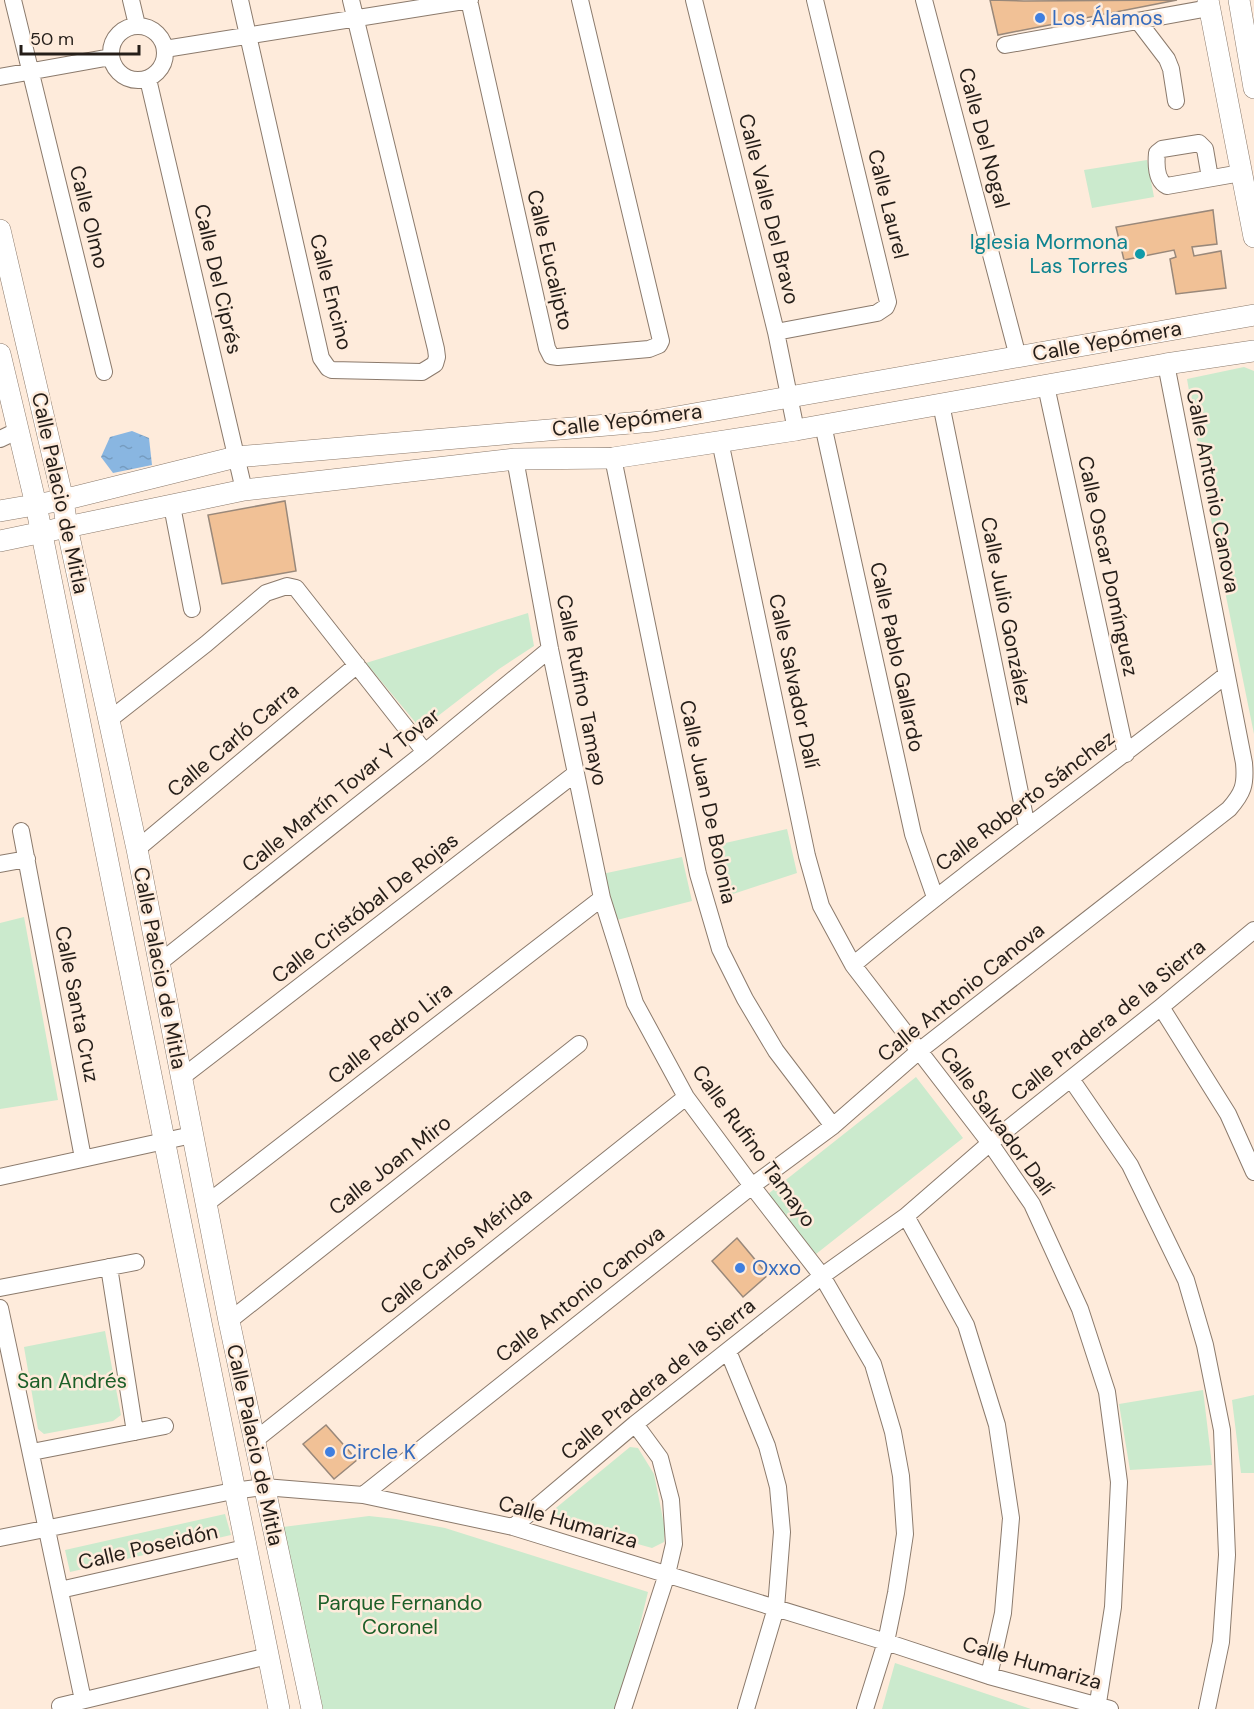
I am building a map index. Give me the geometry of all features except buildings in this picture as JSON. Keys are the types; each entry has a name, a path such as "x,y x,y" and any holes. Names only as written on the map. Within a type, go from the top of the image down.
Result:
{"main road":[{"path":"1239,0 1254,88"},
{"path":"1209,4 1254,237"},
{"name":"Calle Palacio de Mitla","path":"0,230 63,500 137,849 229,1321 312,1709"},
{"name":"Calle Yepómera","path":"0,511 63,500 236,457 654,421 1254,315"},
{"name":"Calle Yepómera","path":"0,541 244,490 516,459 613,458 796,430 1166,364 1254,351"},
{"name":"Calle Palacio de Mitla","path":"0,354 9,435 36,505 42,532 233,1491 279,1709"},
{"path":"1227,356 1254,364"}],"street":[{"name":"Calle Olmo","path":"13,0 104,372"},
{"path":"131,0 137,25"},
{"name":"Calle Encino","path":"240,0 321,358 332,370 422,372 435,364 436,348 351,0"},
{"path":"165,49 469,0"},
{"name":"Calle Eucalipto","path":"469,0 547,348 551,356 558,357 649,350 659,345 661,341 580,0"},
{"name":"Calle Valle Del Bravo","path":"694,0 776,333 796,430"},
{"name":"Calle Laurel","path":"776,333 877,313 886,308 888,302 815,0"},
{"name":"Calle Del Nogal","path":"924,0 1018,357"},
{"path":"1005,45 1138,21 1209,4"},
{"path":"1138,21 1167,59 1171,69 1176,101"},
{"path":"137,25 152,29 159,34 165,49 162,67 148,79 132,80 124,76 113,65 111,57 114,39 128,27 137,25"},
{"path":"0,77 111,57"},
{"name":"Calle Del Ciprés","path":"148,79 244,490"},
{"path":"1210,178 1241,173"},
{"name":"Calle Antonio Canova","path":"363,1495 752,1186 833,1126 919,1051 1229,809 1238,799 1244,788 1245,777 1166,364"},
{"name":"Calle Oscar Domínguez","path":"1046,386 1126,754"},
{"name":"Calle Julio González","path":"941,404 1027,827"},
{"name":"Calle Pablo Gallardo","path":"823,425 913,834 934,897"},
{"name":"Calle Salvador Dalí","path":"720,441 807,856 821,906 853,965 990,1143 1032,1204 1080,1309 1107,1392 1119,1482 1113,1607 1102,1708"},
{"name":"Calle Juan De Bolonia","path":"613,458 698,874 720,949 745,999 776,1051 833,1126"},
{"name":"Calle Rufino Tamayo","path":"516,459 550,649 602,898 635,1003 686,1096 822,1276 873,1364 892,1432 899,1465 905,1534 886,1642 865,1709"},
{"path":"172,506 192,609"},
{"path":"109,720 206,644 266,593 287,586 296,588 425,752"},
{"name":"Calle Martín Tovar Y Tovar","path":"159,963 425,752 550,649"},
{"name":"Calle Carló Carra","path":"137,849 357,665"},
{"name":"Calle Roberto Sánchez","path":"853,965 934,897 1126,754 1226,675"},
{"name":"Calle Cristóbal De Rojas","path":"181,1078 576,773"},
{"name":"Calle Santa Cruz","path":"21,831 83,1158"},
{"path":"0,864 27,859"},
{"name":"Calle Pedro Lira","path":"206,1204 602,898"},
{"name":"Calle Pradera de la Sierra","path":"513,1527 635,1424 822,1276 906,1216 990,1143 1252,937"},
{"path":"1161,1007 1228,1114 1254,1172"},
{"name":"Calle Joan Miro","path":"229,1321 579,1044"},
{"path":"1071,1078 1130,1165 1186,1280 1205,1345 1222,1430 1227,1555 1221,1642 1207,1709"},
{"name":"Calle Carlos Mérida","path":"254,1441 686,1096"},
{"path":"0,1177 192,1135"},
{"path":"906,1216 966,1325 997,1425 1011,1518 1003,1613 989,1676"},
{"path":"0,1288 136,1262"},
{"path":"109,1267 135,1432"},
{"path":"0,1308 83,1700"},
{"path":"728,1352 767,1446 778,1487 782,1532 776,1608 746,1709"},
{"path":"623,1709 667,1574 674,1544 671,1500 660,1458 635,1424"},
{"path":"32,1452 165,1426"},
{"name":"Calle Humariza","path":"0,1538 233,1491 264,1487 363,1495 513,1527 989,1676 1102,1708"},
{"name":"Calle Poseidón","path":"60,1590 245,1548"},
{"path":"60,1706 268,1656"}],"green space":[{"path":"1147,160 1154,197 1092,208 1084,170"},
{"path":"1244,367 1254,371 1254,734 1215,542 1187,379"},
{"path":"528,613 534,646 499,669 421,729 366,663"},
{"path":"787,829 797,873 724,897 712,846"},
{"path":"682,857 692,901 613,921 602,874"},
{"path":"24,917 58,1100 0,1109 0,923"},
{"path":"916,1077 963,1138 816,1254 768,1194"},
{"name":"San Andrés","path":"105,1331 121,1415 113,1421 44,1434 38,1429 24,1347"},
{"path":"1203,1390 1212,1465 1130,1470 1119,1404"},
{"path":"1254,1395 1254,1473 1241,1473 1232,1400"},
{"path":"630,1447 638,1448 654,1474 665,1529 664,1542 652,1548 552,1520 551,1512"},
{"path":"225,1514 231,1535 70,1572 65,1550"},
{"name":"Parque Fernando Coronel","path":"369,1516 445,1528 648,1592 619,1709 323,1709 283,1527"},
{"path":"895,1663 1031,1709 882,1709"}],"water":[{"path":"132,431 149,438 152,465 113,473 101,457 110,437"}],"place":[{"name":"Los Álamos","path":"1040,18"},
{"name":"Iglesia Mormona Las Torres","path":"1140,254"},
{"name":"Oxxo","path":"740,1268"},
{"name":"Circle K","path":"330,1452"}]}
